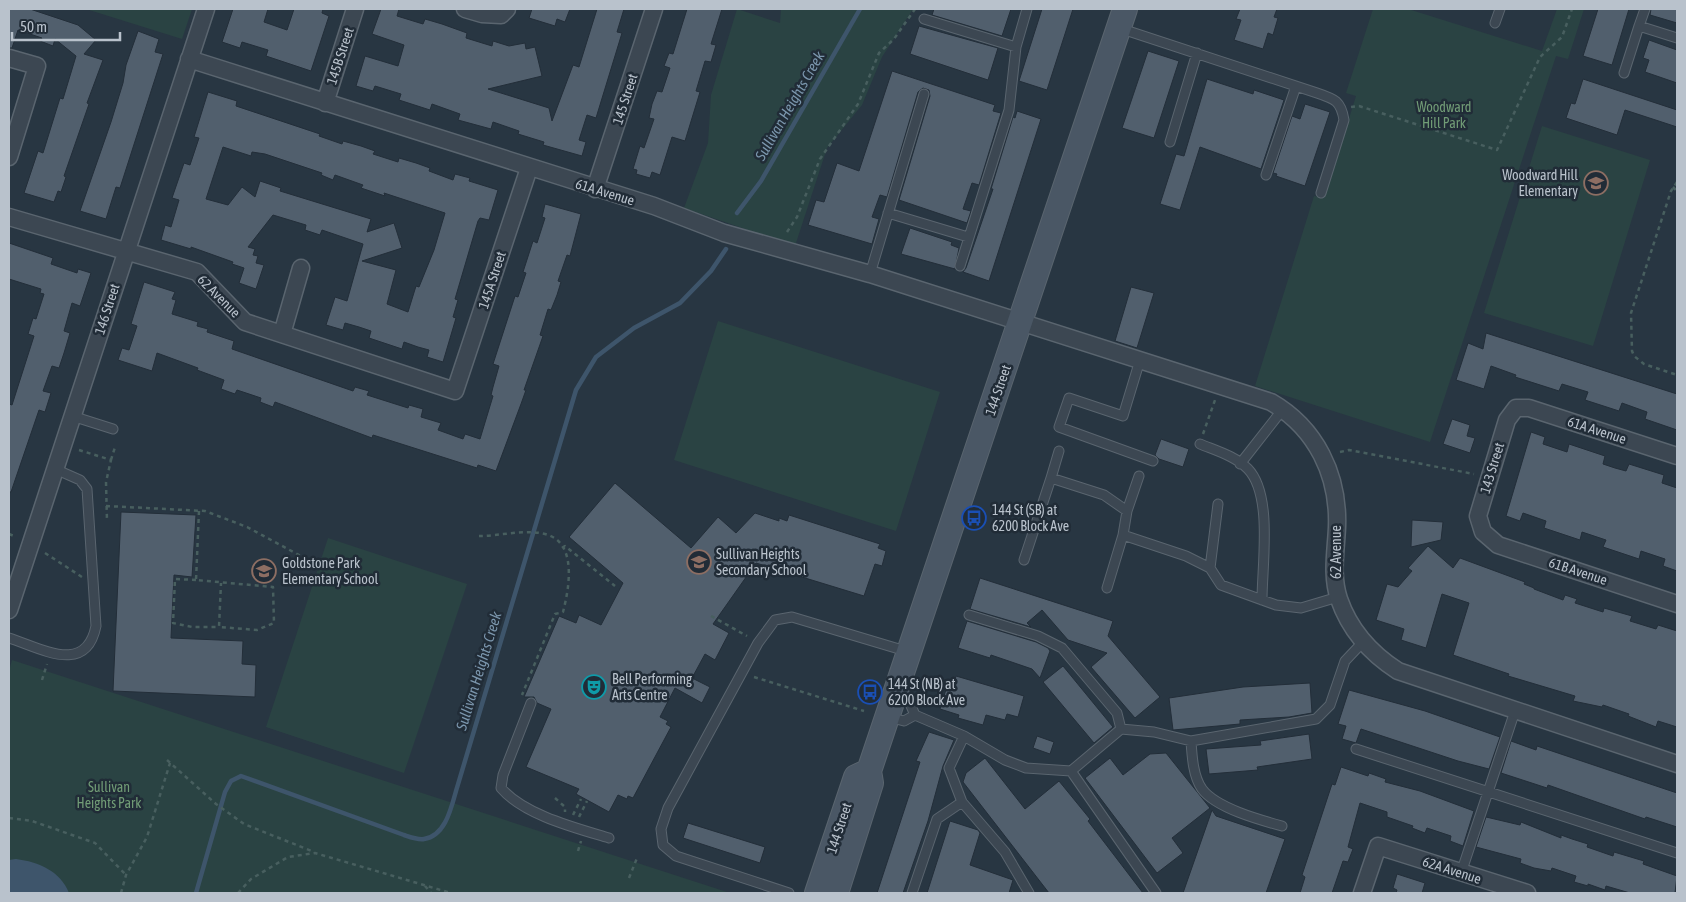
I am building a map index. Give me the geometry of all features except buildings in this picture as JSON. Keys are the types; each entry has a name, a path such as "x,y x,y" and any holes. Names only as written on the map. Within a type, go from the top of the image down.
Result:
{"main road":[{"name":"144 Street","path":"823,890 871,783 869,771 1122,18"}],"street":[{"name":"146 Street","path":"9,610 206,9"},
{"name":"145B Street","path":"325,103 355,9"},
{"path":"465,9 482,14 504,12"},
{"name":"145 Street","path":"595,189 654,9"},
{"path":"9,58 37,66 9,157"},
{"name":"61A Avenue","path":"189,59 595,189 654,206 724,233 870,274 1021,323"},
{"name":"145A Street","path":"456,391 529,168"},
{"name":"62 Avenue","path":"9,218 126,252 147,256 197,272 245,322 456,391"},
{"path":"282,334 301,268"},
{"name":"62 Avenue","path":"1021,323 1250,394 1283,409 1305,428 1331,476 1336,502 1334,570 1338,597 1347,618 1363,642 1379,659 1398,671 1677,764"},
{"name":"61A Avenue","path":"1516,408 1529,408 1677,456"},
{"name":"143 Street","path":"1483,532 1478,516 1507,420 1516,408"},
{"name":"61B Avenue","path":"1483,532 1498,545 1677,604"},
{"name":"62A Avenue","path":"1362,893 1378,846 1527,893"}],"lane":[{"path":"960,266 1010,110 1016,48 1027,9"},
{"path":"1495,23 1500,9"},
{"path":"1624,73 1645,9"},
{"path":"1122,18 1198,54 1329,97 1342,108 1344,120 1321,192"},
{"path":"924,19 1016,48"},
{"path":"1639,26 1677,38"},
{"path":"1170,142 1198,54"},
{"path":"1266,175 1296,86"},
{"path":"870,274 924,94"},
{"path":"888,213 968,237"},
{"path":"1140,360 1123,416 1069,398 1058,427 1153,460"},
{"path":"1240,464 1283,409"},
{"path":"72,416 114,430"},
{"path":"1201,441 1230,456 1248,470 1260,488 1264,505 1262,600"},
{"path":"1024,560 1052,478 1058,451"},
{"path":"9,638 65,656 76,655 88,649 94,639 96,626 87,489 80,480 67,472 55,469"},
{"path":"1107,588 1123,536 1127,511 1139,476"},
{"path":"1052,478 1104,495 1127,511"},
{"path":"1210,568 1218,504"},
{"path":"1123,536 1186,556 1210,568 1221,585 1276,605 1301,608 1338,597"},
{"path":"969,615 1038,636 1062,648 1116,713 1121,729"},
{"path":"789,893 676,856 663,845 661,829 668,808 758,643 775,620 792,617 909,652"},
{"path":"915,715 904,721 892,706 908,699 915,715 964,736 1005,760 1026,768 1070,771 1121,729 1154,732 1191,741 1316,718 1330,705 1345,661 1363,642"},
{"path":"529,702 503,775 501,788 509,798 563,824 609,838"},
{"path":"1461,872 1515,711"},
{"path":"964,736 949,768 962,802 1004,852 1029,893"},
{"path":"1191,741 1192,762 1202,789 1221,804 1282,826"},
{"path":"1356,749 1677,853"},
{"path":"1070,771 1156,893"},
{"path":"912,893 937,819 962,802"}],"path":[{"path":"787,232 797,217 820,158 858,104 879,53 894,39 915,9"},
{"path":"1342,108 1359,106 1497,150 1540,57 1562,37 1572,9"},
{"path":"1677,182 1673,187 1630,319 1634,356 1644,364 1677,375"},
{"path":"1673,187 1677,191"},
{"path":"1201,441 1215,400"},
{"path":"107,521 106,482 115,447"},
{"path":"79,450 111,460"},
{"path":"1340,452 1349,450 1474,474"},
{"path":"106,506 205,511 247,527 310,561"},
{"path":"196,580 199,511"},
{"path":"479,536 528,533 546,534 560,544 568,558 570,584 563,612 555,614 521,698 529,702"},
{"path":"9,534 14,536"},
{"path":"562,548 565,546 615,586"},
{"path":"45,553 85,579"},
{"path":"175,579 196,580 273,587 274,623 257,630 219,627 192,628 173,623 175,579"},
{"path":"219,627 221,582"},
{"path":"711,616 747,636"},
{"path":"42,680 47,662"},
{"path":"754,677 864,711"},
{"path":"121,893 126,875 147,837 169,762 228,814 244,824 315,853 451,893"},
{"path":"554,798 564,807 566,816"},
{"path":"575,812 581,798"},
{"path":"578,820 587,801"},
{"path":"9,818 32,821 95,843 126,875"},
{"path":"578,851 582,837"},
{"path":"238,893 251,879 288,857 315,853"},
{"path":"628,878 637,858"},
{"path":"424,885 431,893"}],"green space":[{"path":"86,9 192,9 182,39"},
{"path":"737,9 780,23 781,9 913,9 882,57 862,105 827,148 795,246 684,208 708,143 711,95"},
{"name":"Woodward Hill Park","path":"1373,9 1408,9 1542,51 1557,9 1584,9 1568,59 1556,56 1430,442 1255,386 1314,196 1324,198 1356,96 1346,93"},
{"path":"1542,126 1650,160 1593,346 1484,313"},
{"path":"718,321 940,392 896,531 674,460"},
{"path":"328,538 467,584 404,773 266,727"},
{"name":"Sullivan Heights Park","path":"12,660 730,893 9,893 9,671"}],"water":[{"path":"16,859 33,862 48,869 60,879 69,893 9,893 9,860"}],"waterway":[{"name":"Sullivan Heights Creek","path":"737,213 761,181 860,9"},
{"name":"Sullivan Heights Creek","path":"196,893 225,792 231,781 241,776 414,838 431,837 442,827 452,806 576,390 596,357 634,328 680,303 711,271 726,249"}],"place":[{"name":"Woodward Hill Elementary","path":"1596,183"},
{"name":"144 St (SB) at 6200 Block Ave","path":"974,518"},
{"name":"Sullivan Heights Secondary School","path":"699,562"},
{"name":"Goldstone Park Elementary School","path":"264,571"},
{"name":"Bell Performing Arts Centre","path":"594,687"},
{"name":"144 St (NB) at 6200 Block Ave","path":"870,692"}]}
